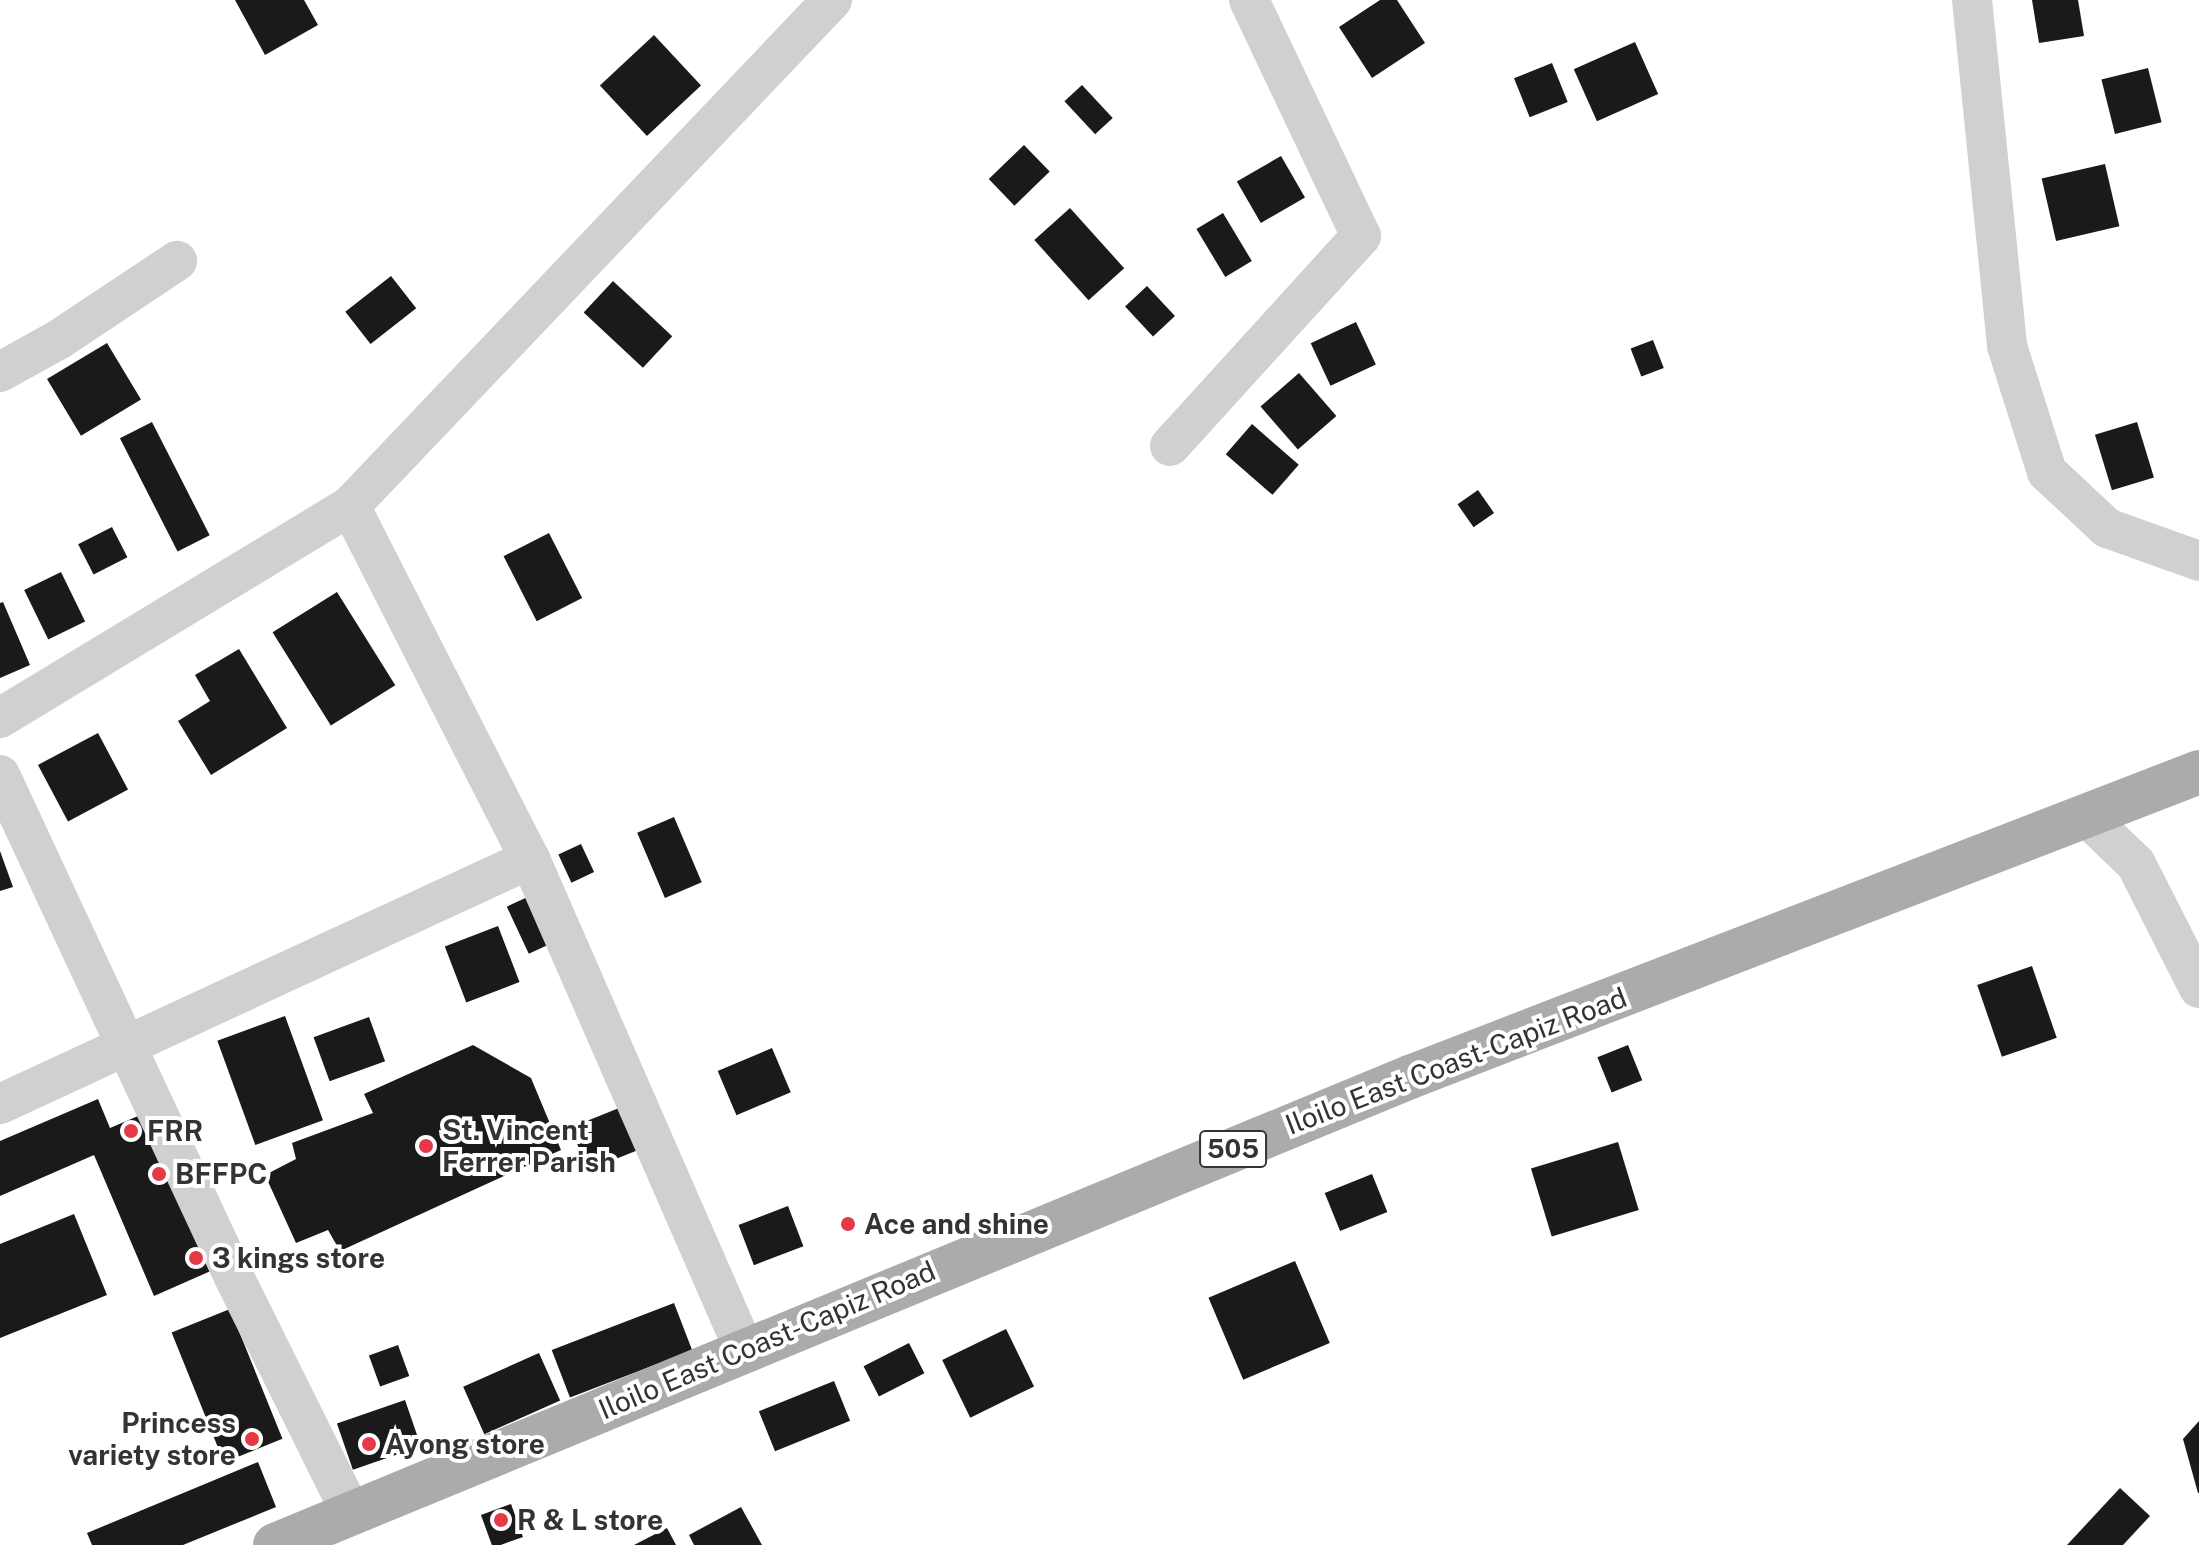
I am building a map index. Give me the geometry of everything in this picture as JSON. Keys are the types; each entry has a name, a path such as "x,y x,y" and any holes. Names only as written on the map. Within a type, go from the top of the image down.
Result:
{"main road":[{"name":"Iloilo East Coast-Capiz Road","path":"275,1545 744,1349 1410,1077 2199,772"}],"street":[{"path":"0,718 350,506 832,0"},
{"path":"1170,446 1361,236 1249,0"},
{"path":"1972,0 2007,346 2047,472 2107,528 2199,561"},
{"path":"0,372 58,340 177,261"},
{"path":"350,506 530,859 744,1349"},
{"path":"0,775 125,1045 351,1513"},
{"path":"2086,816 2136,864 2199,988"},
{"path":"0,1104 530,859"}],"building":[{"path":"235,0 304,0 318,25 265,55"},
{"path":"1380,0 1397,0 1425,43 1372,78 1339,27"},
{"path":"2032,0 2078,0 2084,36 2039,43"},
{"path":"654,35 701,85 647,136 600,85"},
{"path":"1635,42 1658,94 1597,121 1574,69"},
{"path":"1552,63 1568,102 1530,117 1514,78"},
{"path":"2148,68 2162,122 2115,134 2101,80"},
{"path":"1082,85 1113,118 1095,134 1064,101"},
{"path":"1024,145 1050,172 1014,206 989,179"},
{"path":"1281,156 1305,198 1261,223 1237,182"},
{"path":"2105,164 2119,226 2056,241 2042,179"},
{"path":"1070,208 1124,268 1089,300 1034,240"},
{"path":"1223,213 1252,261 1225,277 1196,229"},
{"path":"391,276 416,308 371,344 345,312"},
{"path":"613,281 672,336 643,368 584,312"},
{"path":"1147,286 1175,316 1153,336 1125,306"},
{"path":"1356,322 1376,365 1331,386 1311,343"},
{"path":"1653,340 1664,368 1641,377 1631,349"},
{"path":"107,343 141,400 81,436 47,379"},
{"path":"1299,373 1336,416 1298,449 1261,406"},
{"path":"152,422 210,535 178,552 120,438"},
{"path":"2137,422 2154,477 2112,490 2095,435"},
{"path":"1252,424 1299,465 1273,495 1226,454"},
{"path":"1478,490 1494,513 1474,527 1458,504"},
{"path":"112,527 127,557 94,575 78,544"},
{"path":"549,533 582,598 537,621 504,556"},
{"path":"61,572 85,621 48,639 24,590"},
{"path":"337,592 395,685 331,726 273,632"},
{"path":"3,602 30,665 0,678 0,603"},
{"path":"239,649 287,728 211,775 178,721 210,701 195,675"},
{"path":"98,733 128,790 68,821 38,765"},
{"path":"674,817 702,882 665,898 637,833"},
{"path":"581,844 594,872 571,883 558,855"},
{"path":"0,851 13,887 0,891"},
{"path":"534,894 556,941 529,954 507,907"},
{"path":"498,926 520,982 466,1002 445,946"},
{"path":"2032,966 2057,1038 2002,1057 1977,985"},
{"path":"285,1016 323,1120 255,1145 217,1041"},
{"path":"369,1017 385,1061 330,1081 314,1037"},
{"name":"St. Vincent Ferrer Parish","path":"473,1045 531,1078 561,1150 340,1251 328,1230 296,1243 265,1175 296,1159 292,1143 373,1113 364,1094"},
{"path":"1628,1045 1642,1080 1612,1093 1597,1057"},
{"path":"772,1048 791,1092 736,1115 718,1071"},
{"path":"98,1099 110,1128 145,1113 213,1270 154,1296 94,1155 0,1196 0,1141"},
{"path":"629,1104 646,1147 588,1170 571,1128"},
{"path":"1618,1142 1639,1210 1552,1237 1531,1169"},
{"path":"1372,1174 1387,1212 1340,1231 1325,1193"},
{"path":"788,1206 803,1246 754,1265 739,1225"},
{"path":"74,1214 107,1295 0,1338 0,1244"},
{"path":"1295,1261 1330,1343 1243,1380 1208,1298"},
{"path":"674,1303 692,1351 570,1398 552,1350"},
{"path":"230,1309 282,1439 224,1462 172,1333"},
{"path":"1006,1329 1034,1387 970,1418 942,1360"},
{"path":"909,1343 924,1373 879,1396 864,1366"},
{"path":"398,1345 409,1376 380,1387 369,1356"},
{"path":"539,1353 560,1401 484,1434 463,1387"},
{"path":"834,1381 850,1421 775,1451 759,1411"},
{"path":"405,1400 421,1446 353,1470 337,1423"},
{"path":"2199,1421 2199,1493 2198,1493 2183,1439"},
{"path":"258,1462 276,1507 183,1545 92,1545 87,1533"},
{"path":"2120,1488 2150,1516 2123,1545 2067,1545"},
{"path":"511,1504 523,1537 492,1545 481,1515"},
{"path":"741,1507 762,1545 694,1545 689,1535"},
{"path":"667,1528 676,1545 634,1545"}],"place":[{"name":"FRR","path":"131,1131"},
{"name":"St. Vincent Ferrer Parish","path":"426,1146"},
{"name":"BFFPC","path":"159,1174"},
{"name":"Ace and shine","path":"848,1224"},
{"name":"3 kings store","path":"196,1258"},
{"name":"Princess variety store","path":"252,1439"},
{"name":"Ayong store","path":"369,1444"},
{"name":"R & L store","path":"501,1520"}]}
